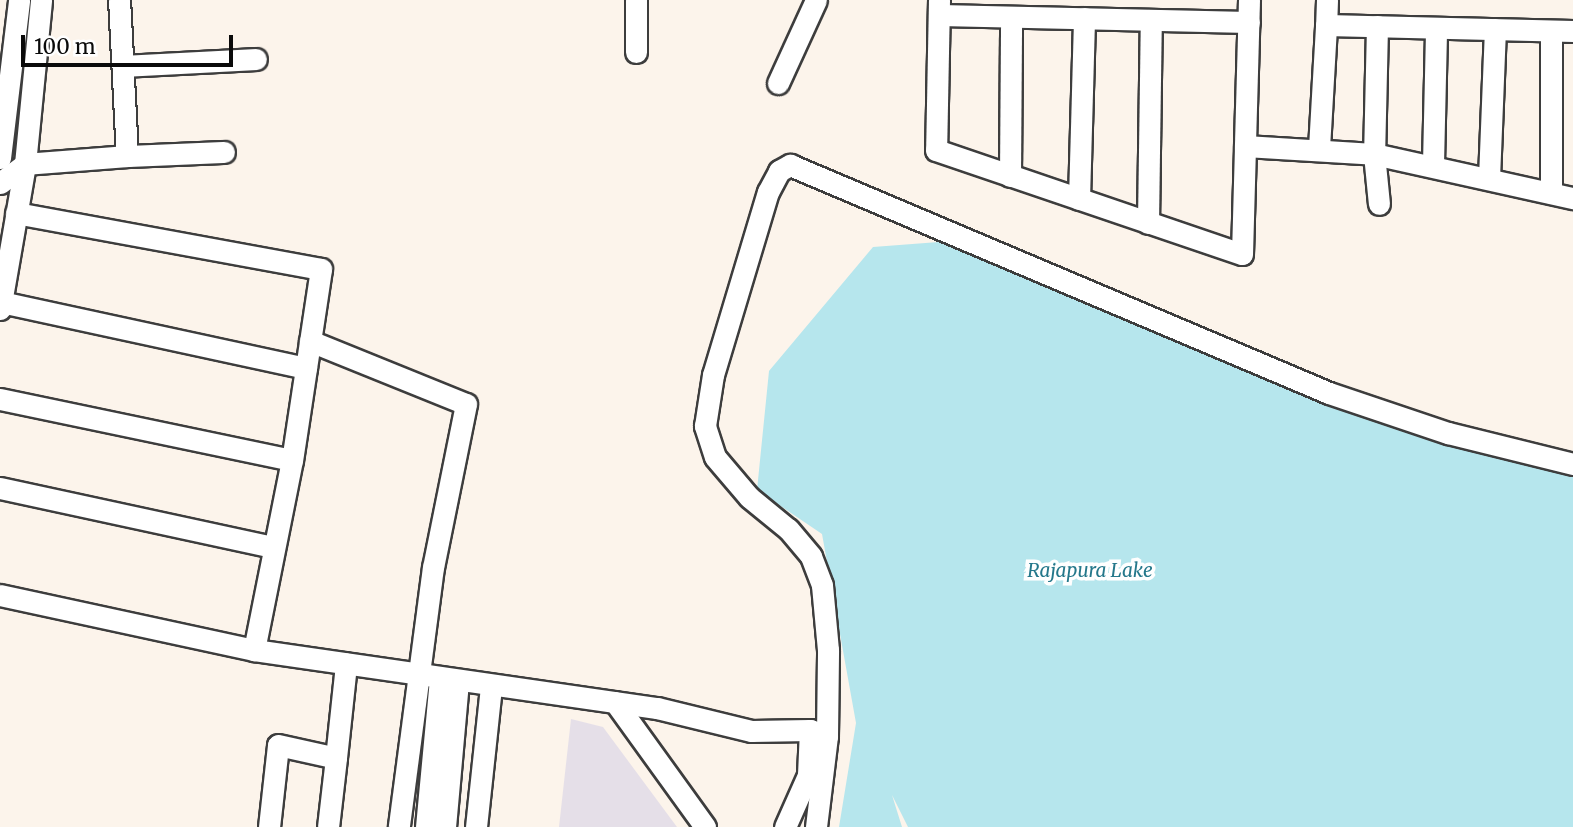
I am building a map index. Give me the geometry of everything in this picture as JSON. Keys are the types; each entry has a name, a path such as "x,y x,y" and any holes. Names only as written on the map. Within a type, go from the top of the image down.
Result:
{"street":[{"path":"19,0 2,148 24,164"},
{"path":"41,0 24,164 1,306 306,368"},
{"path":"119,0 127,156"},
{"path":"636,0 636,52"},
{"path":"778,83 816,0"},
{"path":"1249,0 1249,22 1242,254 936,150 939,7 1011,17 1249,22"},
{"path":"1319,148 1327,0"},
{"path":"1010,176 1011,17"},
{"path":"1079,199 1083,18"},
{"path":"1148,223 1151,20"},
{"path":"1326,25 1573,31"},
{"path":"1377,26 1374,153 1379,204"},
{"path":"1433,164 1436,28"},
{"path":"1489,178 1495,29"},
{"path":"1550,193 1551,31"},
{"path":"123,66 256,59"},
{"path":"1245,146 1374,153 1433,164 1573,198"},
{"path":"0,183 24,164 224,152"},
{"path":"816,827 819,733 828,650 822,585 811,556 789,529 749,497 715,457 705,426 713,375 768,192 779,171 790,165 1329,393 1448,433 1573,464"},
{"path":"16,213 321,269 292,460 254,650"},
{"path":"310,341 466,404 415,676 399,827"},
{"path":"0,400 292,460"},
{"path":"0,488 273,547"},
{"path":"0,595 254,650 449,681 705,716 751,731 819,733"},
{"path":"328,827 346,664"},
{"path":"426,827 449,681"},
{"path":"445,827 449,681"},
{"path":"476,827 491,686"},
{"path":"615,702 705,827"},
{"path":"785,827 808,775 819,733"},
{"path":"270,827 278,746 336,758"}],"shaded area":[{"path":"571,719 603,727 677,827 559,827"}],"water":[{"name":"Rajapura Lake","path":"978,239 1161,324 1573,474 1573,827 908,827 892,795 902,827 839,827 856,723 822,534 757,490 769,371 873,247"}]}
